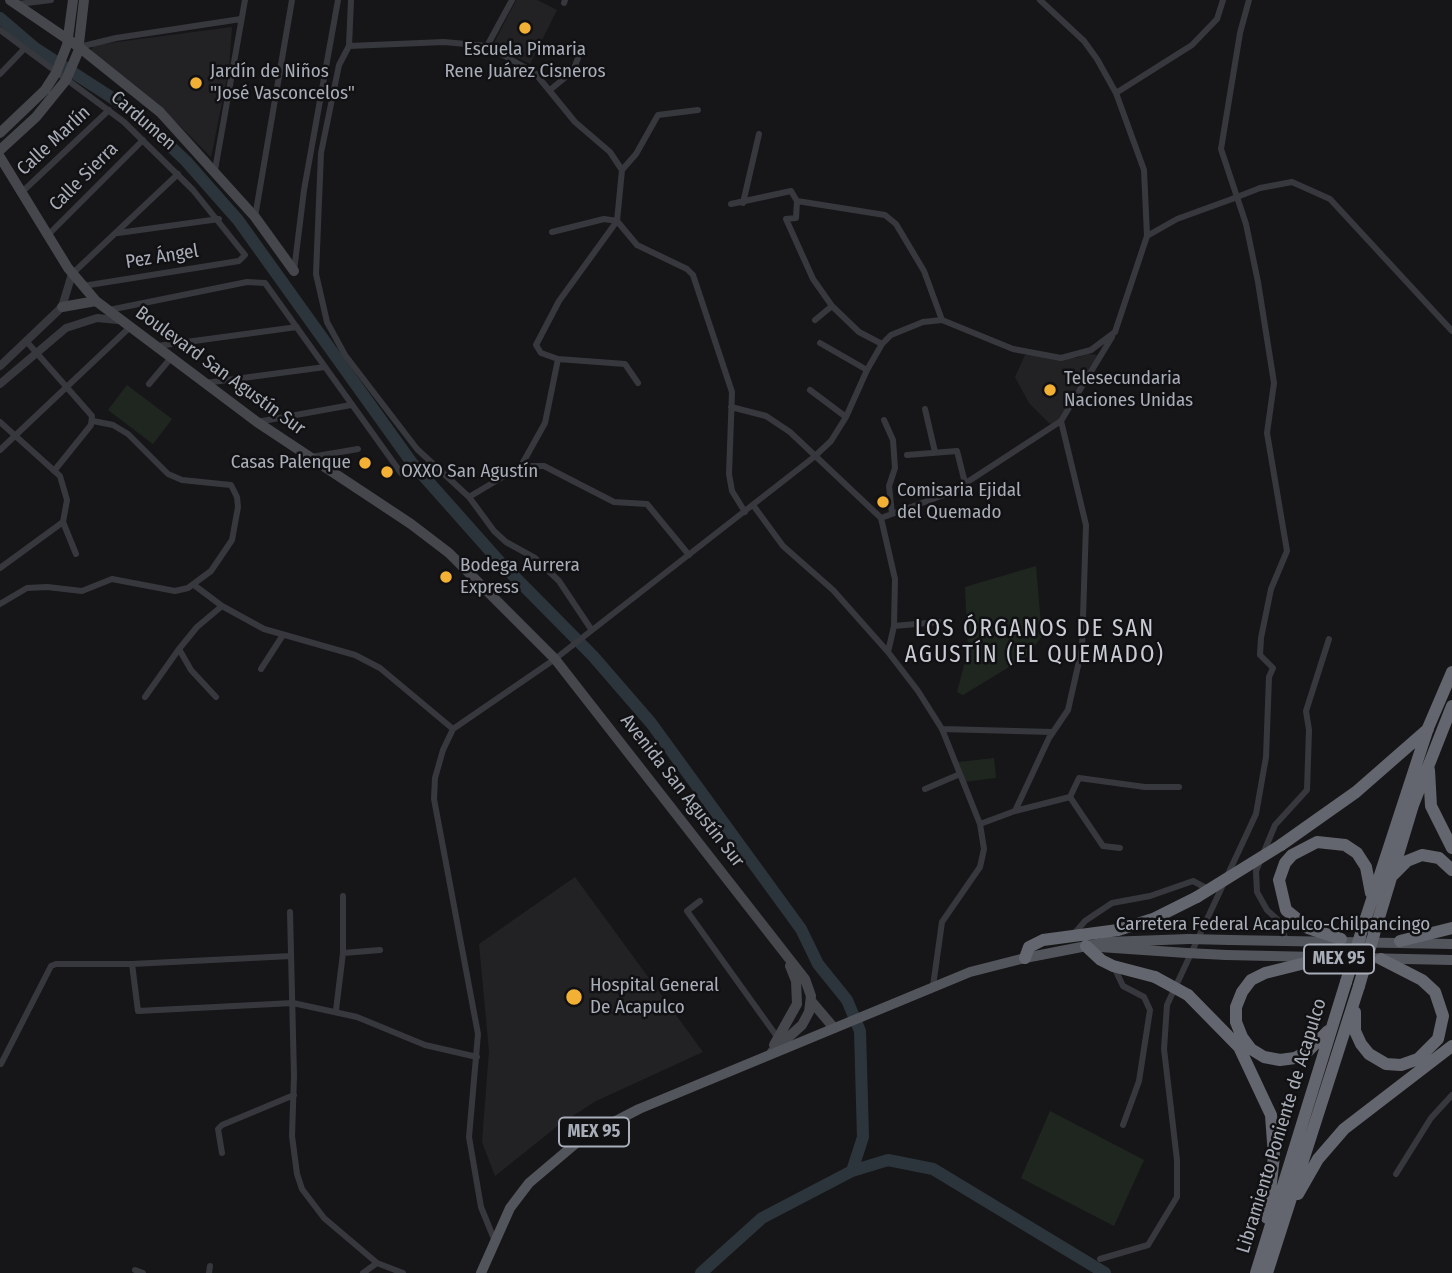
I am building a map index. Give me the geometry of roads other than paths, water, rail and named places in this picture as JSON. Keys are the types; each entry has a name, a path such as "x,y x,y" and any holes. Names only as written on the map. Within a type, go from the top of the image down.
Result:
{"highway":[{"name":"Libramiento Poniente de Acapulco","path":"1368,932 1371,903 1428,728 1452,672"},
{"name":"Libramiento Poniente de Acapulco","path":"1266,1273 1368,932 1390,878 1430,756 1452,706"},
{"path":"1025,958 1033,943 1118,930 1153,919 1198,897 1282,845 1356,792 1428,728"},
{"path":"1430,756 1431,806 1452,848"},
{"path":"1341,940 1308,928 1286,909 1279,880 1285,863 1292,855 1317,842 1345,845 1357,853 1366,867 1370,880 1371,903"},
{"path":"1390,878 1407,861 1422,855 1439,859 1452,870"},
{"path":"1401,941 1452,928"},
{"path":"1090,946 1101,960 1113,966 1155,977 1188,995 1239,1047 1271,1115 1274,1156 1262,1254"},
{"path":"1321,958 1265,973 1251,980 1236,1007 1236,1022 1251,1049 1265,1057 1280,1060 1295,1058 1308,1051 1323,1039 1335,1018"},
{"path":"1353,989 1357,1037 1375,1059 1386,1064 1407,1064 1424,1056 1434,1045 1443,1016 1435,992 1422,980 1381,959"},
{"name":"Libramiento Poniente de Acapulco","path":"1256,1273 1335,1018 1353,989"},
{"path":"1280,1232 1318,1159 1344,1129 1452,1046"}],"main road":[{"path":"0,132 22,115 45,90 57,70 67,45 73,0"},
{"path":"0,149 36,117 67,77 78,52 84,0"},
{"path":"13,2 160,112 215,170 295,271"},
{"name":"Boulevard San Agustín Sur","path":"0,158 72,274 96,301 257,422 411,524 449,553 555,659"},
{"path":"62,307 96,301"},
{"name":"Avenida San Agustín Sur","path":"555,659 805,979 812,1002 838,1026"},
{"name":"Carretera Federal Acapulco-Chilpancingo","path":"838,1026 933,986 1025,958 1090,946 1189,939 1452,944"},
{"name":"Carretera Federal Acapulco-Chilpancingo","path":"1090,946 1128,951 1452,960"},
{"name":"Avenida San Agustín Sur","path":"764,1059 779,1040 797,1004 796,981 780,947"},
{"path":"764,1059 802,1025 812,1002"},
{"name":"MEX 95","path":"481,1273 510,1208 529,1182 581,1139 639,1109 838,1026"}],"street":[{"path":"13,2 51,0"},
{"path":"215,170 245,0"},
{"path":"254,217 292,0"},
{"path":"295,271 304,190 338,0"},
{"path":"351,0 349,47 339,65 321,153 316,274 327,322 353,365 417,449 469,497 494,531 506,542 535,558 559,581 589,631"},
{"path":"487,46 512,0"},
{"path":"881,517 943,496 1061,421 1115,332 1147,236 1144,170 1116,93 1084,41 1040,0"},
{"path":"1116,93 1192,45 1217,19 1223,0"},
{"path":"1100,1259 1148,1245 1177,1197 1177,1160 1164,1049 1167,1006 1256,814 1266,757 1269,677 1273,668 1260,655 1261,638 1271,589 1287,551 1266,433 1274,383 1262,307 1246,224 1221,149 1240,33 1249,0"},
{"path":"78,52 116,38 241,19"},
{"name":"Cardumen","path":"0,30 67,77 143,140 219,219 245,255"},
{"path":"349,47 444,43 487,46 535,74 575,122 610,152 622,170"},
{"path":"0,74 24,49"},
{"path":"550,90 573,71 578,58"},
{"name":"Calle Marlín","path":"20,194 109,110"},
{"path":"638,383 625,364 558,359 537,350 538,337 559,301 617,221 622,170 636,154 658,115 698,110"},
{"path":"743,203 759,135"},
{"name":"Calle Sierra","path":"47,236 143,140"},
{"path":"0,366 62,307 72,274 178,174"},
{"path":"1147,236 1177,219 1260,188 1292,182 1330,200 1452,331"},
{"path":"731,204 785,190 791,191 797,201 796,218 786,219 799,254 832,306 859,332 882,344"},
{"path":"797,201 885,215 896,224 925,271 942,320"},
{"path":"118,233 219,219"},
{"path":"552,232 604,219 617,221 637,245 688,269 693,275 719,345 732,392 729,474 733,491 745,512"},
{"name":"Pez Ángel","path":"81,286 239,261 245,255"},
{"path":"106,310 247,282 259,281 270,287 401,473"},
{"path":"816,320 832,306"},
{"path":"0,384 36,354 53,335 82,321 118,320"},
{"path":"494,1239 481,1207 469,1137 478,1034 434,799 435,778 443,750 453,729 555,659 814,457 831,441 846,417 882,344 902,328 942,320 1013,349 1061,358 1091,350 1115,332"},
{"path":"154,347 297,327"},
{"path":"0,450 129,328"},
{"path":"27,342 89,411 93,421"},
{"path":"820,343 867,370"},
{"path":"149,384 170,359"},
{"path":"469,497 521,466 545,424 558,359"},
{"path":"204,383 325,368"},
{"path":"810,390 846,417"},
{"path":"257,422 351,405"},
{"path":"731,407 766,416 790,432 881,517 895,579 894,626 888,652"},
{"path":"925,409 935,452"},
{"path":"884,420 893,440 895,468 889,486 892,514"},
{"path":"54,471 93,421"},
{"path":"0,604 37,586 82,591 112,579 175,591 194,584 211,571 232,540 238,514 234,489 220,483 182,480 168,474 128,434 113,425 93,421"},
{"path":"1015,811 1052,732 1068,710 1082,648 1086,525 1061,421"},
{"path":"0,422 14,438 54,471 64,484 67,500 64,523 76,554"},
{"path":"309,457 358,449"},
{"path":"907,455 957,451 965,483"},
{"path":"521,466 544,466 614,502 647,504 689,555"},
{"path":"753,505 783,546 833,590 888,652 942,729 981,824 984,849 980,867 942,922 933,986"},
{"path":"0,568 64,523"},
{"path":"194,584 247,622 355,655 380,668 453,729"},
{"path":"145,697 178,649 197,627 222,606"},
{"path":"894,626 939,622"},
{"path":"261,668 283,635"},
{"path":"1286,940 1279,921 1267,911 1257,892 1256,871 1275,825 1307,790 1309,730 1306,711 1329,639"},
{"path":"178,649 191,670 216,697"},
{"path":"942,729 1052,732"},
{"path":"925,789 960,774"},
{"path":"1070,797 1079,778 1145,787 1179,787"},
{"path":"981,824 1015,811 1070,797"},
{"path":"1070,797 1103,846 1120,848"},
{"path":"1073,936 1085,921 1112,902 1150,897 1193,881 1217,896"},
{"path":"336,1010 343,953 343,896"},
{"path":"700,901 687,911 779,1040"},
{"path":"290,912 293,1160 302,1189 324,1218 377,1263 403,1273"},
{"path":"343,953 380,950"},
{"path":"1,1064 51,966 61,962 132,964 291,957"},
{"path":"132,964 138,1011 293,1003 336,1010 425,1045 477,1057"},
{"path":"1113,966 1123,986 1144,997 1150,1010 1139,1081 1123,1125"},
{"path":"222,1153 218,1129 222,1125 294,1095"},
{"path":"1396,1174 1430,1118 1452,1095"},
{"path":"363,1273 377,1263"}],"waterway":[{"path":"0,18 35,48 134,112 186,161 238,220 412,463 499,561 593,656 651,723 801,929 818,964 847,1000 860,1031 863,1137 852,1171"},
{"path":"701,1273 762,1218 852,1171 888,1160 933,1169 1105,1273"}],"place":[{"name":"Escuela Pimaria Rene Juárez Cisneros","path":"525,28"},
{"name":"Jardín de Niños \"José Vasconcelos\"","path":"196,83"},
{"name":"Telesecundaria Naciones Unidas","path":"1050,390"},
{"name":"Casas Palenque","path":"365,463"},
{"name":"OXXO San Agustín","path":"387,472"},
{"name":"Comisaria Ejidal del Quemado","path":"883,502"},
{"name":"Bodega Aurrera Express","path":"446,577"},
{"name":"Hospital General De Acapulco","path":"574,997"}],"district":[{"name":"LOS ÓRGANOS DE SAN AGUSTÍN (EL QUEMADO)","path":"1035,643"}]}
